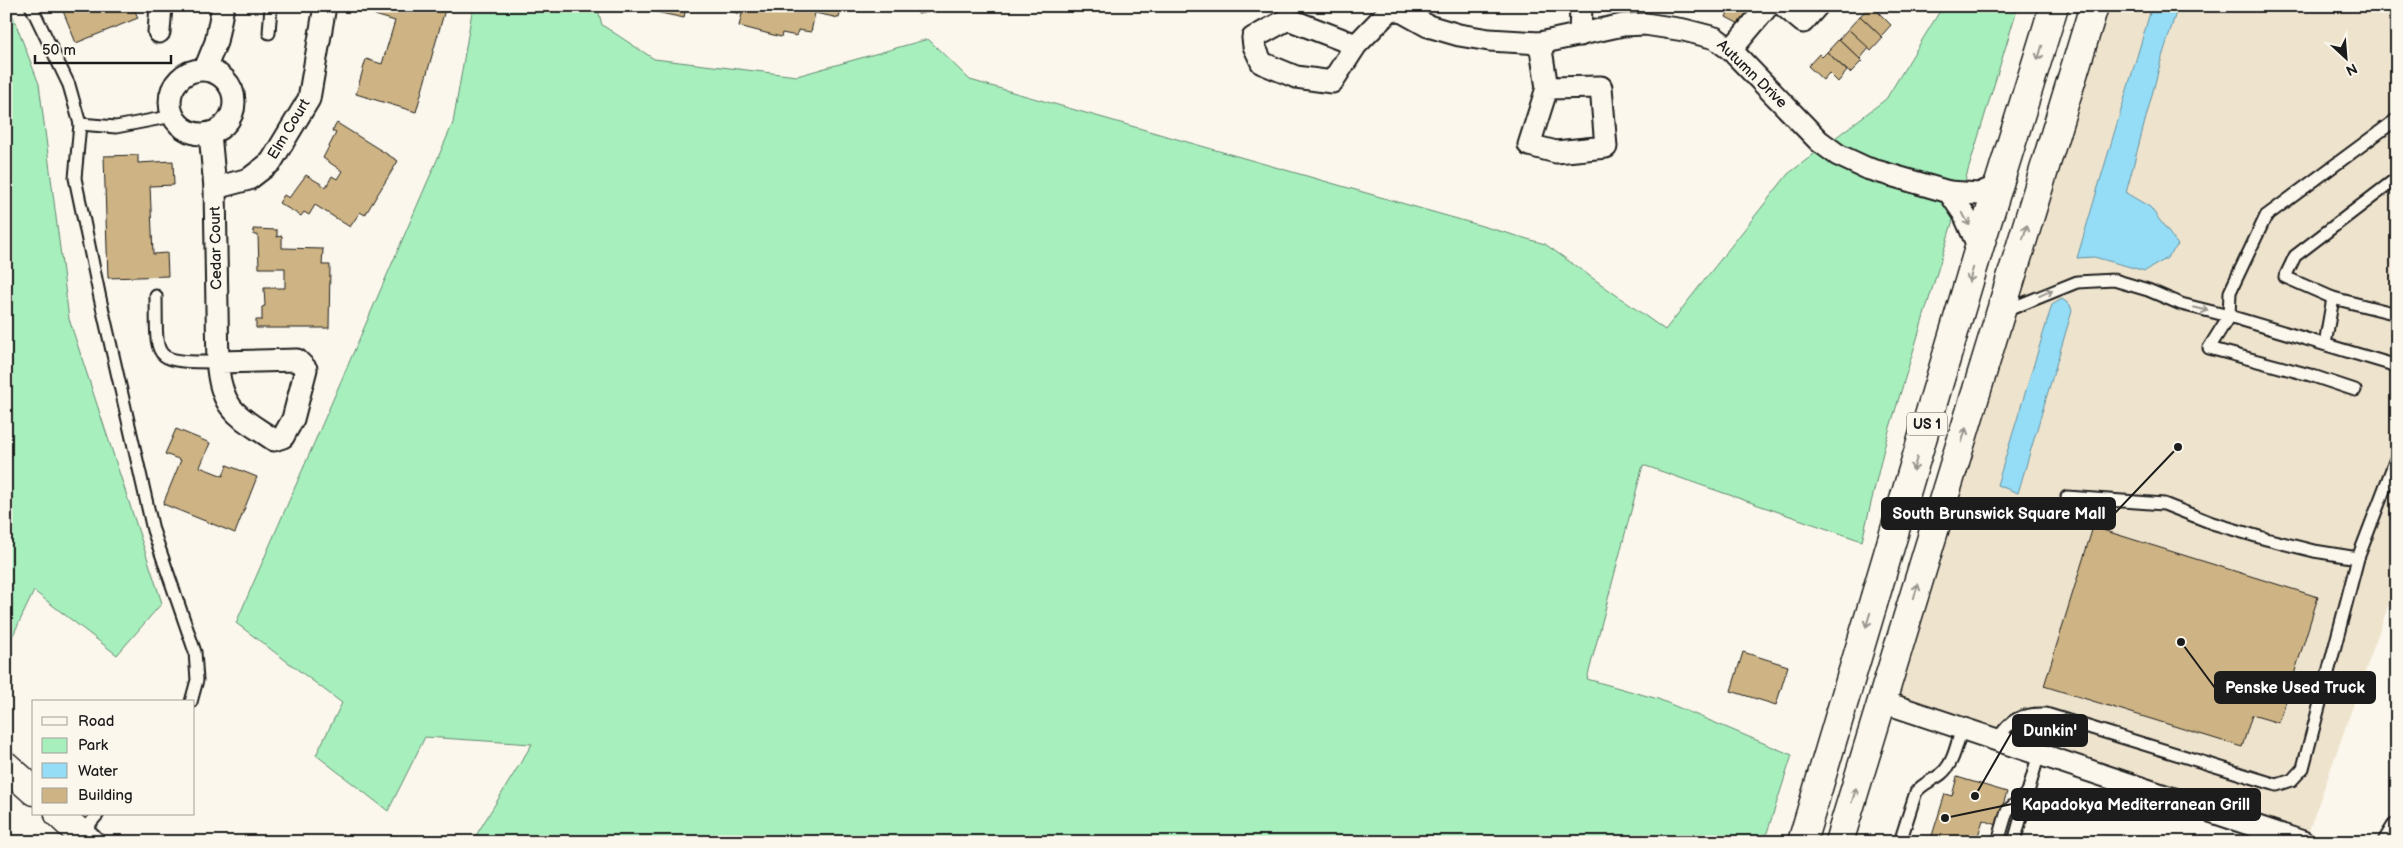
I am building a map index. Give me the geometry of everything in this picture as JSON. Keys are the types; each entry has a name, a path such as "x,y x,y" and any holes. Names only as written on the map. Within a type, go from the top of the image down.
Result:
{"main road":[{"name":"US 1","path":"1802,842 1979,248 2054,6"},
{"name":"US 1","path":"1840,842 2001,312 2095,14"},
{"path":"6,766 32,789"},
{"path":"63,816 89,830"}],"street":[{"path":"159,32 161,6"},
{"path":"205,69 216,42 223,6"},
{"name":"Elm Court","path":"215,188 249,179 271,162 281,146 309,99 325,6"},
{"path":"1580,35 1581,6"},
{"path":"1731,50 1768,6"},
{"path":"1784,6 1802,22 1817,6"},
{"path":"1356,45 1392,7"},
{"name":"Autumn Drive","path":"1392,7 1428,26 1459,35 1490,40 1540,44 1623,25 1645,24 1684,30 1715,38 1731,50 1818,141 1838,154 1866,168 1949,192 1978,194 1999,186"},
{"path":"1540,44 1547,88"},
{"path":"205,69 218,73 226,79 232,88 235,101 229,120 220,129 210,133 193,133 181,127 173,116 170,103 175,84 185,74 205,69"},
{"name":"Cedar Court","path":"210,133 215,188 218,362 221,391 235,412 274,440 283,437 293,419 306,369 297,360 218,362"},
{"path":"1949,192 1967,221 1979,248"},
{"path":"1883,702 2304,842"},
{"path":"2389,842 2397,829"}],"lane":[{"path":"31,6 69,85 80,124 75,178 100,298 154,530 195,652 198,680 193,700"},
{"path":"269,33 271,6"},
{"path":"80,124 116,127 173,116"},
{"path":"2355,390 2310,375 2208,348 2229,316 2230,292 2266,216 2397,119"},
{"path":"2397,178 2295,256 2285,277 2334,298 2397,314"},
{"path":"2001,312 2062,286 2098,279 2114,280 2130,284 2181,304 2229,316 2397,366"},
{"path":"156,296 157,345 161,355 170,360 181,362 218,362"},
{"path":"2325,344 2334,298"},
{"path":"1998,739 2006,726 2017,717 2031,713 2046,714 2277,785 2292,780 2302,768 2358,558 2397,456"},
{"path":"2067,497 2164,504 2212,523 2266,539 2314,551 2358,558"},
{"path":"1900,842 1916,792 1921,786 1946,770 1962,728"},
{"path":"2014,842 2039,753"},
{"path":"1998,842 2007,811 2028,791"}],"shaded area":[{"path":"2094,6 2397,6 2397,581 2305,842 1883,702"}],"green space":[{"path":"6,6 9,6 39,84 69,319 162,603 117,655 34,591 6,650"},
{"path":"473,6 597,6 602,25 654,59 797,76 928,39 970,80 1545,244 1665,330 1788,174 1886,99 1943,6 2018,6 1885,444 1862,541 1643,465 1587,679 1658,699 1792,755 1764,842 472,842 532,744 425,737 388,811 316,755 342,703 236,623 453,123"}],"water":[{"path":"2152,6 2178,6 2162,57 2126,193 2150,207 2178,245 2166,259 2145,271 2094,257 2077,258"},
{"path":"2062,299 2070,305 2072,311 2018,493 1997,485 2052,305"}],"building":[{"path":"61,6 133,6 138,18 76,43"},
{"path":"378,6 446,6 416,112 356,94 366,59 382,64 395,21 375,15"},
{"path":"657,6 686,6 684,18 656,12"},
{"path":"729,6 800,6 816,9 817,6 848,6 848,9 841,8 839,18 815,13 811,32 798,30 797,36 782,33 781,37 739,26 742,14 728,11"},
{"path":"916,6 939,6 940,10 918,14"},
{"path":"1731,6 1753,6 1743,26 1726,17"},
{"path":"1864,6 1884,6 1878,12 1891,25 1881,36 1860,16 1866,10"},
{"path":"1860,16 1883,38 1871,51 1848,29"},
{"path":"1848,29 1869,48 1860,59 1839,39"},
{"path":"1839,39 1862,61 1850,73 1827,52"},
{"path":"1827,52 1847,71 1838,82 1829,73 1823,80 1808,66 1819,54 1822,57"},
{"path":"337,123 398,161 365,215 360,212 350,227 315,205 309,215 304,212 301,216 279,203 284,195 289,198 306,175 326,187 332,176 337,179 342,171 323,158 336,133 332,131"},
{"path":"138,155 138,163 173,161 174,185 150,186 153,254 167,253 168,276 108,278 104,156"},
{"path":"253,229 277,230 277,237 282,236 282,248 323,249 322,265 330,265 329,328 256,328 256,320 262,320 262,307 265,306 264,288 285,288 285,268 259,268 258,235 254,235"},
{"path":"176,429 210,443 200,467 223,476 227,465 257,477 235,533 163,504 181,460 165,454"},
{"path":"2093,527 2318,597 2279,723 2252,715 2242,747 2044,686"},
{"path":"1743,652 1788,666 1776,705 1731,691"},
{"path":"1957,777 2007,792 1997,825 1983,820 1976,842 1930,842 1945,794 1952,796"}],"place":[{"name":"South Brunswick Square Mall","path":"2178,447"},
{"name":"Penske Used Truck","path":"2181,642"},
{"name":"Dunkin'","path":"1975,796"},
{"name":"Kapadokya Mediterranean Grill","path":"1945,818"}]}
